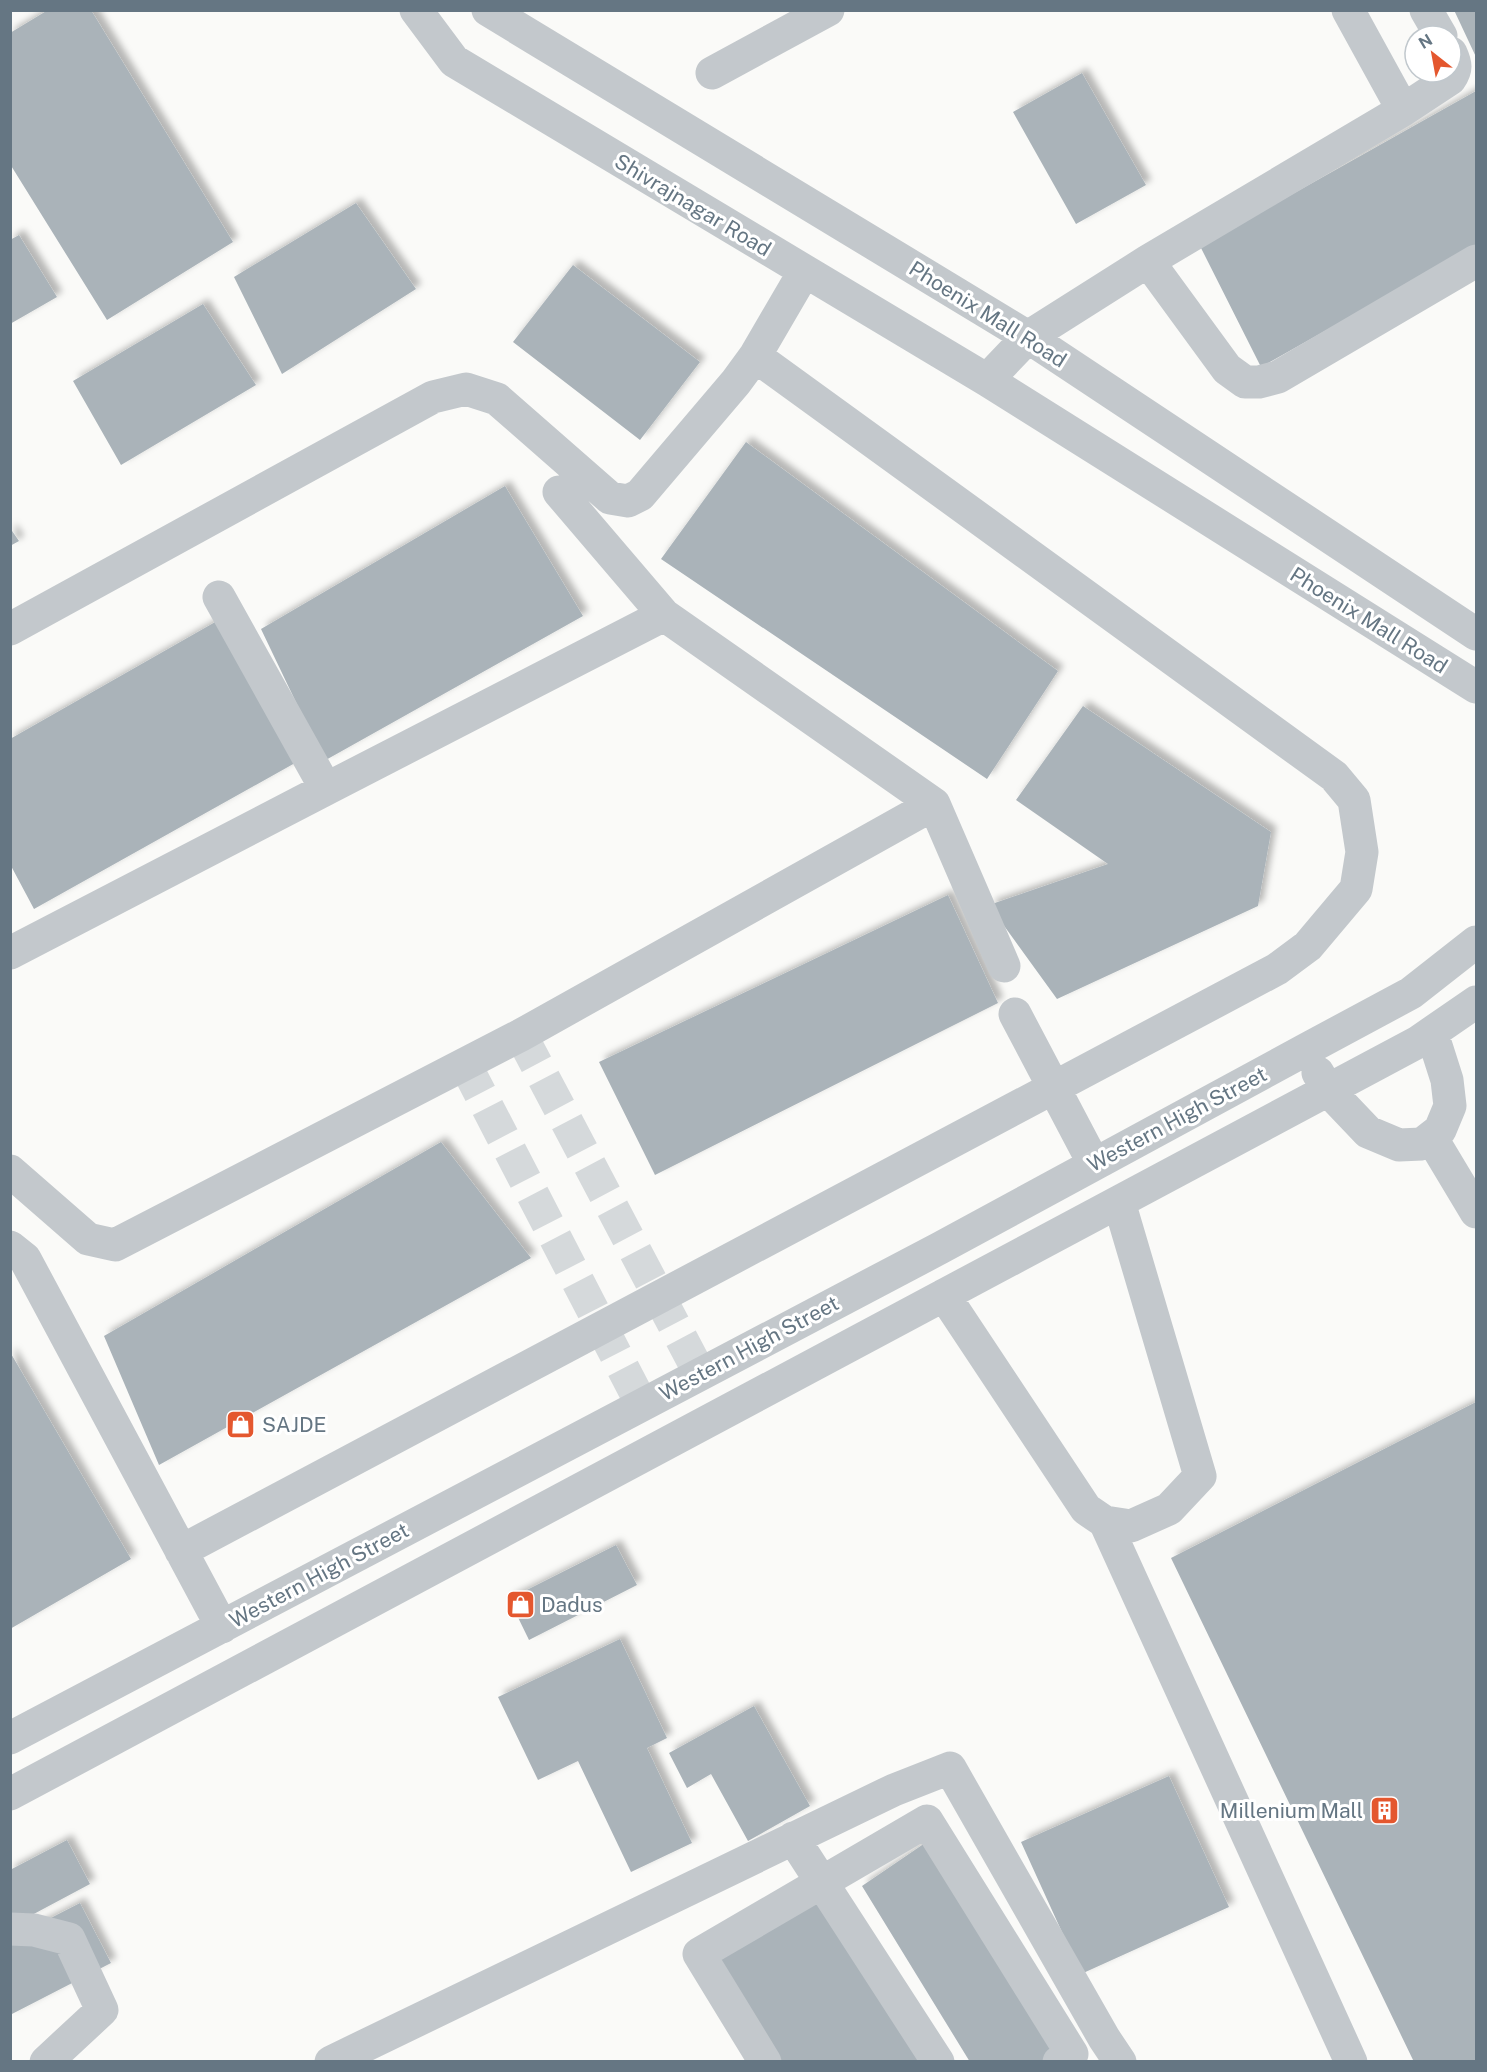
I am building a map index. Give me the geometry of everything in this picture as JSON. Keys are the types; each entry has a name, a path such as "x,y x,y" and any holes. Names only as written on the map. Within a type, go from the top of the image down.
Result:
{"street":[{"name":"Shivrajnagar Road","path":"416,10 454,61 987,380"},
{"name":"Phoenix Mall Road","path":"488,10 1028,337 1476,634"},
{"path":"712,73 828,10"},
{"path":"1348,10 1403,110"},
{"path":"1426,10 1434,24"},
{"path":"987,380 1028,337 1148,261 1403,110 1442,84"},
{"path":"1148,261 1227,369 1245,382 1259,382 1278,377 1476,261"},
{"path":"10,629 433,397 466,389 496,399 609,498 628,501 640,495 736,382 755,356 804,272"},
{"path":"181,1551 1277,969 1308,946 1356,889 1362,852 1353,800 1334,776 755,356"},
{"name":"Phoenix Mall Road","path":"987,380 1474,690"},
{"path":"559,492 664,615 934,804 1004,966"},
{"path":"1263,554 1290,510"},
{"path":"219,597 326,789"},
{"path":"10,953 664,615"},
{"path":"10,1171 88,1239 115,1245 521,1035 934,804"},
{"path":"1468,949 1476,925"},
{"name":"Western High Street","path":"10,1738 1020,1204 1411,993 1468,949"},
{"path":"10,1794 1328,1090 1432,1033 1476,1002"},
{"path":"1015,1014 1094,1164"},
{"path":"1305,1050 1328,1090 1368,1132 1399,1145 1422,1144 1440,1130 1450,1106 1448,1080 1432,1033"},
{"path":"1431,1137 1476,1212"},
{"path":"944,1295 1086,1509 1105,1522 1131,1526 1169,1509 1200,1476 1119,1202"},
{"path":"1020,1204 1041,1244"},
{"path":"10,1247 25,1259 222,1627"},
{"path":"666,1392 688,1432"},
{"path":"1105,1522 1351,2061"},
{"path":"331,2061 894,1790 950,1768 1104,2038 1120,2061"},
{"path":"765,2061 699,1954 927,1821 1072,2054 1059,2061"},
{"path":"793,1838 938,2061"},
{"path":"10,1929 34,1930 69,1939 102,2010 46,2061"}],"building":[{"path":"48,10 91,10 233,242 107,320 10,164 10,33"},
{"path":"1454,10 1476,10 1476,57 1463,29 1463,24 1461,24"},
{"path":"1082,73 1146,185 1076,224 1013,112"},
{"path":"1476,91 1476,246 1261,367 1200,246"},
{"path":"356,203 416,289 282,374 234,277"},
{"path":"19,235 57,297 10,324 10,240"},
{"path":"573,265 700,362 640,440 513,342"},
{"path":"203,304 256,385 121,465 73,381"},
{"path":"746,442 1058,671 987,779 661,559"},
{"path":"505,486 583,616 324,761 261,629"},
{"path":"10,528 19,541 10,546"},
{"path":"217,621 295,763 34,909 10,864 10,739"},
{"path":"1083,706 1271,832 1258,906 1057,999 989,905 1108,864 1016,800"},
{"path":"948,895 998,1003 655,1175 599,1062"},
{"path":"441,1142 531,1258 159,1465 104,1336"},
{"path":"10,1352 131,1559 10,1629"},
{"name":"Millenium Mall","path":"1476,1402 1476,2062 1414,2062 1171,1558"},
{"path":"616,1545 637,1585 529,1640 509,1599"},
{"path":"620,1639 667,1738 647,1748 692,1843 631,1872 578,1761 538,1780 498,1697"},
{"path":"754,1706 810,1806 748,1841 711,1774 687,1788 669,1753"},
{"path":"1169,1776 1229,1907 1081,1974 1021,1842"},
{"path":"931,1839 1060,2051 1042,2062 970,2062 862,1886"},
{"path":"67,1840 90,1884 15,1924 10,1914 10,1870"},
{"path":"819,1887 929,2062 781,2062 715,1953"},
{"path":"80,1903 111,1963 10,2015 10,1939"}],"tunnel":[{"path":"521,1035 700,1374"},
{"path":"465,1064 642,1405"}],"place":[{"name":"SAJDE","path":"241,1424"},
{"name":"Dadus","path":"520,1604"},
{"name":"Millenium Mall","path":"1384,1810"}]}
